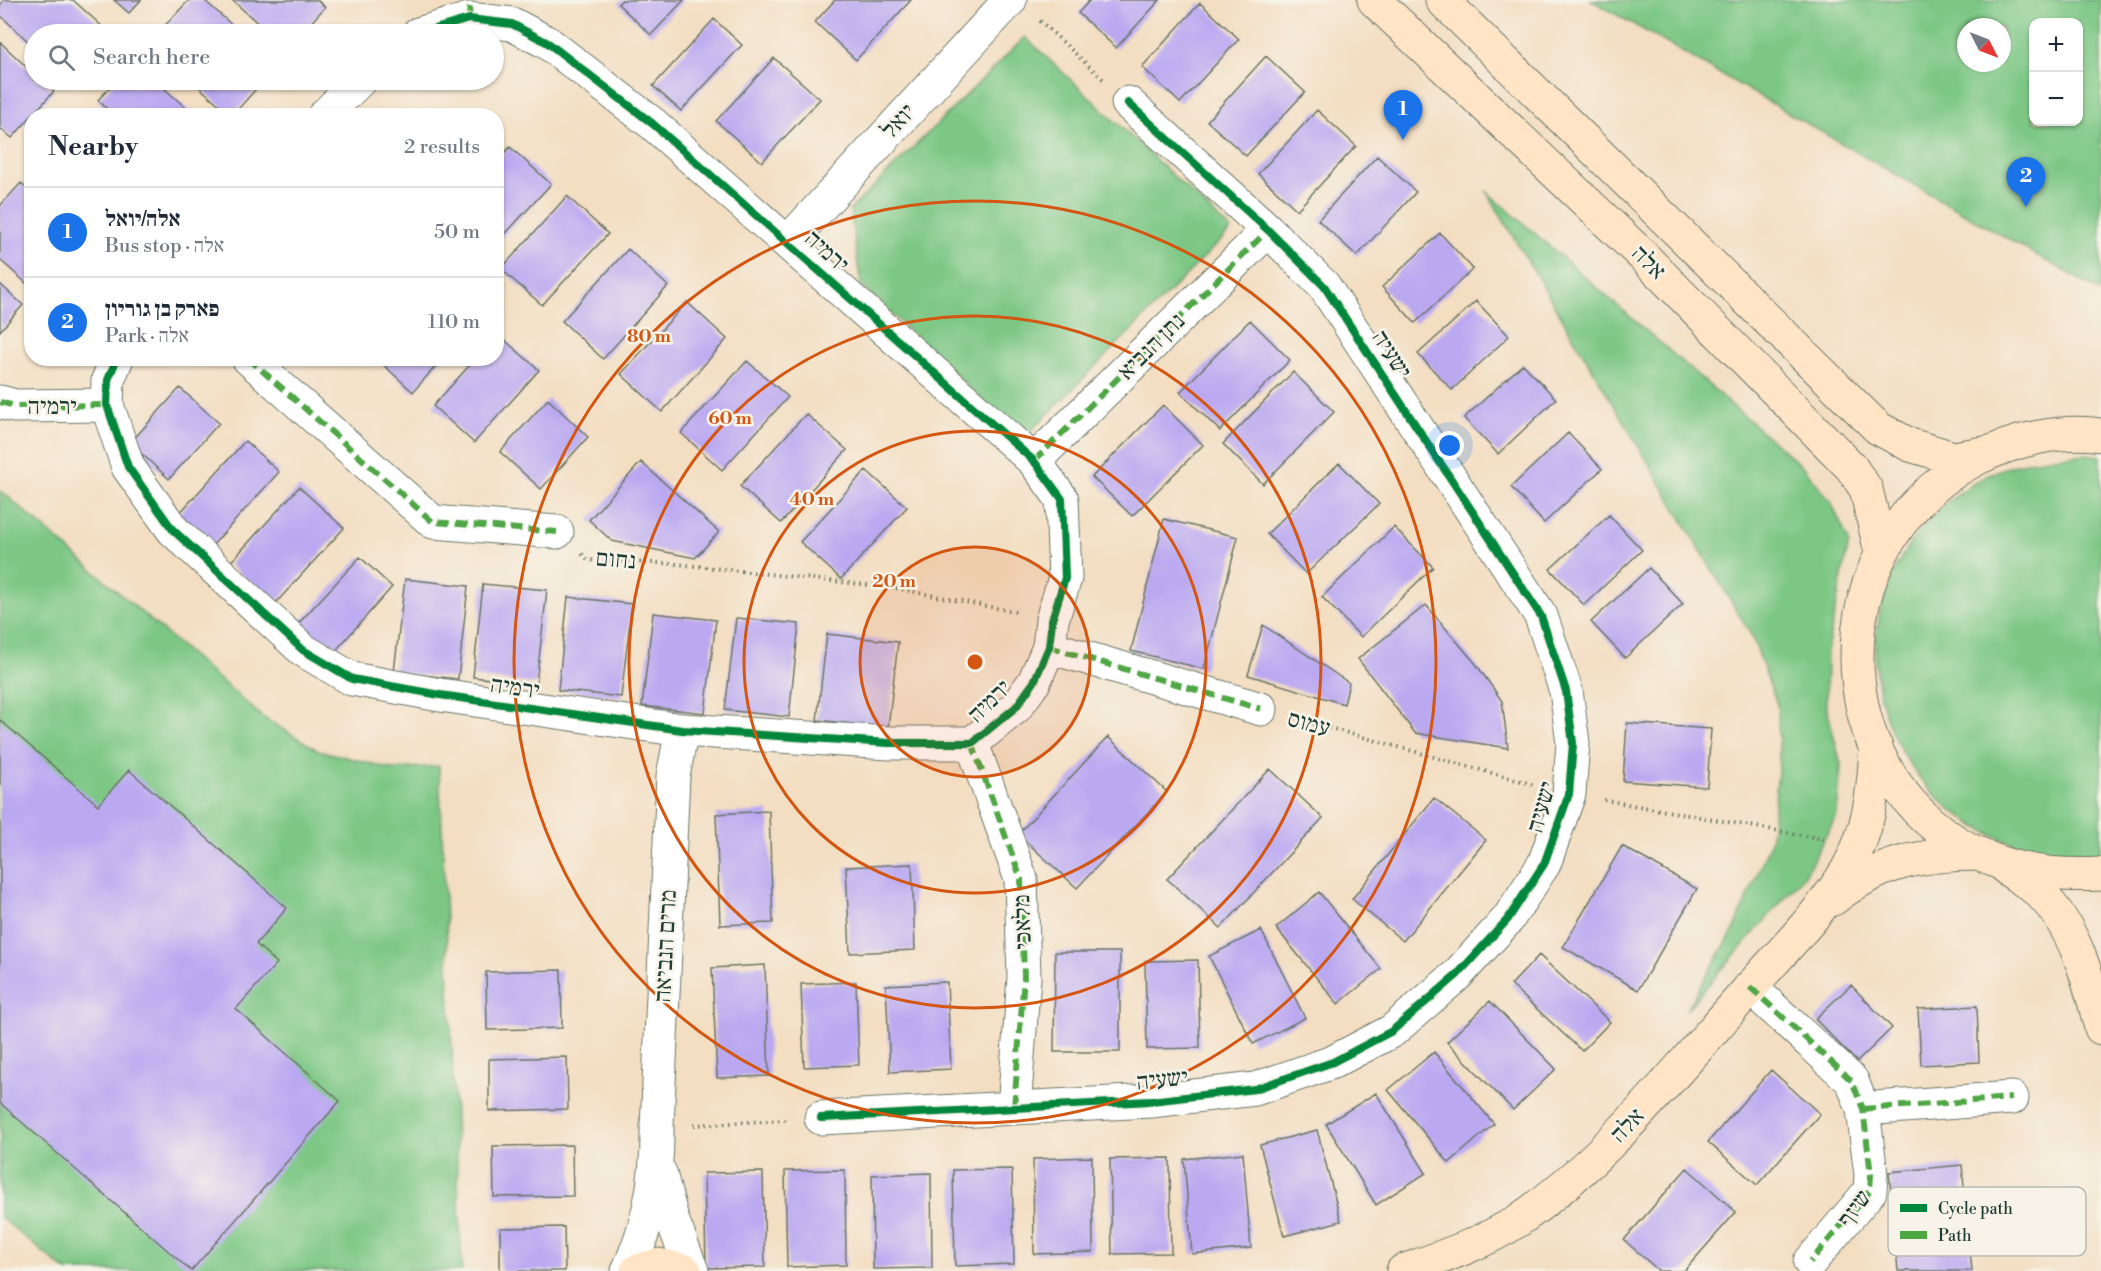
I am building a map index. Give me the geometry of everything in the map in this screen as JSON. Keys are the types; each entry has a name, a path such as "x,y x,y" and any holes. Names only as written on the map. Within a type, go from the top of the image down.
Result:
{"street":[{"name":"אלה","path":"1374,0 1641,254 1851,467 1866,489 1881,552"},
{"name":"אלה","path":"1442,0 1878,428 1910,445 1954,458 1989,452"},
{"name":"יואל","path":"788,242 1022,8"},
{"path":"438,24 469,9"},
{"name":"ירמיה","path":"0,402 15,406 107,405 128,467 173,530 303,650 352,679 440,695 681,730 889,743 972,744 1016,706 1034,682 1065,578 1062,499 1034,461 653,124 548,43 512,24 469,9"},
{"path":"332,108 350,90"},
{"name":"ישעיה","path":"821,1118 1150,1101 1255,1089 1334,1062 1392,1031 1457,975 1508,919 1544,864 1569,794 1573,743 1566,691 1541,616 1324,286 1268,230 1128,102"},
{"name":"נתן הנביא","path":"1034,461 1268,230"},
{"path":"107,405 108,380 114,366"},
{"path":"257,366 433,522 557,532"},
{"path":"2101,435 2066,434 2039,437 1989,452 1935,485 1899,523 1881,552 1861,607 1856,656 1860,701 1876,747 1889,772 1919,811 1947,834 1989,858 2041,894 2070,932 2087,977 2101,1028"},
{"name":"עמוס","path":"1050,633 1261,710"},
{"name":"מרים הנביאה","path":"681,730 673,776 657,1127 658,1163 672,1219 692,1271"},
{"name":"מלאכי","path":"972,744 1021,879 1024,977 1014,1108"},
{"name":"אלה","path":"1403,1271 1469,1260 1516,1222 1564,1188 1658,1092 1807,922 1847,869 1859,845 1874,788 1876,747"},
{"name":"אלה","path":"1807,922 1851,885 1898,862 1929,855 1989,858"},
{"path":"1989,858 2049,874 2101,874"},
{"name":"שיזף","path":"1750,987 1852,1081 1863,1109 1871,1175 1870,1191 1810,1262"},
{"path":"1863,1109 2012,1098"},
{"name":"מרים הנביאה","path":"628,1271 643,1231 658,1163"},
{"path":"637,1271 659,1265 685,1271"}],"path":[{"path":"1022,8 1128,102"},
{"path":"657,1127 821,1118"}],"green space":[{"path":"1591,0 2101,0 2101,292"},
{"path":"1025,37 1231,230 1023,439 861,285 850,210"},
{"path":"1486,191 1804,468 1830,500 1849,542 1827,650 1826,704 1841,765 1837,815 1805,875 1686,1010 1734,930 1770,843 1779,763 1778,708 1753,638"},
{"path":"2085,454 2101,456 2101,853 2033,849 1975,826 1929,788 1896,740 1878,684 1878,625 1897,566 1937,512 1973,484 2004,468 2041,459"},
{"path":"0,490 264,718 318,750 392,769 439,766 462,1271 66,1271 0,1217"}],"building":[{"path":"4,0 73,0 99,24 24,24 24,38 0,15 0,5"},
{"path":"114,0 141,0 129,13"},
{"path":"189,0 204,0 231,24 166,24"},
{"path":"232,0 317,0 325,7 310,24 259,24"},
{"path":"622,0 684,0 651,35 618,4"},
{"path":"835,0 911,0 856,60 815,22"},
{"path":"1090,0 1160,0 1116,48 1078,13"},
{"path":"1200,3 1239,39 1180,103 1142,67"},
{"path":"714,19 742,45 681,111 653,86"},
{"path":"0,42 24,65 24,90 54,91 39,108 24,108 24,125 12,138 0,128"},
{"path":"1266,56 1305,92 1246,156 1207,121"},
{"path":"774,58 820,99 762,162 716,121"},
{"path":"108,90 166,90 186,108 106,108 98,100"},
{"path":"202,90 255,90 239,108 223,108"},
{"path":"1317,110 1356,146 1297,210 1258,174"},
{"path":"510,147 551,184 504,235 504,153"},
{"path":"1377,156 1416,192 1357,256 1318,220"},
{"path":"21,183 24,186 24,281 0,260 0,206"},
{"path":"567,196 608,234 542,305 504,272 504,266"},
{"path":"1440,233 1473,269 1415,323 1382,287"},
{"path":"628,249 668,286 603,359 562,321"},
{"path":"0,284 23,305 0,331"},
{"path":"1476,301 1509,336 1452,390 1418,354"},
{"path":"687,302 727,339 662,412 621,374"},
{"path":"1250,320 1290,360 1220,431 1180,392"},
{"path":"504,339 539,370 474,443 433,406 469,366 504,366"},
{"path":"747,361 788,397 722,470 681,433"},
{"path":"1523,364 1556,399 1498,454 1464,418"},
{"path":"385,366 436,366 413,392"},
{"path":"1293,372 1334,412 1263,484 1223,444"},
{"path":"180,388 219,423 169,479 130,443"},
{"path":"548,399 588,437 541,489 500,452"},
{"path":"1163,405 1203,445 1132,516 1092,477"},
{"path":"806,414 847,450 781,523 740,486"},
{"path":"1568,433 1602,469 1544,523 1511,487"},
{"path":"245,441 279,472 211,547 177,516"},
{"path":"641,462 719,532 695,558 612,541 589,520"},
{"path":"1339,463 1379,504 1306,574 1267,534"},
{"path":"866,470 907,507 841,579 800,542"},
{"path":"299,487 344,528 274,605 229,564"},
{"path":"1609,515 1642,550 1584,605 1550,569"},
{"path":"1164,519 1238,537 1204,669 1131,651"},
{"path":"1394,527 1433,567 1361,637 1322,597"},
{"path":"360,557 392,587 331,656 297,625"},
{"path":"1649,568 1683,604 1625,658 1591,622"},
{"path":"405,579 468,586 458,679 394,672"},
{"path":"483,584 547,590 536,684 473,677"},
{"path":"568,597 632,604 621,697 558,690"},
{"path":"1426,605 1476,664 1502,701 1508,748 1415,733 1358,659"},
{"path":"653,613 716,620 705,713 642,706"},
{"path":"736,618 799,624 789,717 725,710"},
{"path":"1263,625 1349,683 1344,704 1248,675"},
{"path":"827,634 898,642 888,728 817,720"},
{"path":"0,720 98,805 129,770 287,908 256,944 277,963 236,1009 340,1101 191,1271 0,1103"},
{"path":"1627,723 1711,729 1707,787 1623,781"},
{"path":"1108,737 1167,792 1077,888 1018,834"},
{"path":"1270,769 1323,818 1221,928 1167,879"},
{"path":"1434,798 1486,840 1403,941 1352,899"},
{"path":"769,811 773,923 720,925 716,814"},
{"path":"1622,846 1697,889 1638,990 1563,947"},
{"path":"912,864 915,950 850,953 846,867"},
{"path":"1319,892 1381,969 1338,1004 1276,928"},
{"path":"1261,930 1305,1018 1253,1044 1209,956"},
{"path":"1055,952 1120,952 1120,1052 1054,1052"},
{"path":"1539,955 1610,1022 1582,1051 1511,985"},
{"path":"1198,960 1200,1048 1147,1049 1145,961"},
{"path":"765,965 769,1076 717,1078 712,968"},
{"path":"561,970 562,1028 487,1030 486,972"},
{"path":"856,982 859,1065 804,1067 801,984"},
{"path":"947,982 951,1069 890,1072 886,985"},
{"path":"1851,985 1892,1028 1857,1062 1815,1019"},
{"path":"1490,1001 1556,1069 1513,1110 1447,1042"},
{"path":"1977,1006 1979,1062 1921,1065 1918,1009"},
{"path":"1434,1052 1494,1124 1449,1163 1388,1090"},
{"path":"567,1057 568,1109 489,1111 489,1059"},
{"path":"1771,1070 1820,1114 1757,1185 1708,1142"},
{"path":"1376,1093 1426,1173 1376,1205 1326,1124"},
{"path":"1317,1130 1341,1221 1284,1236 1260,1145"},
{"path":"572,1145 573,1196 494,1197 493,1146"},
{"path":"1243,1153 1251,1248 1192,1254 1184,1159"},
{"path":"1092,1157 1093,1252 1034,1254 1033,1159"},
{"path":"1170,1158 1171,1253 1112,1254 1110,1159"},
{"path":"1962,1165 1964,1187 1890,1187 1889,1172"},
{"path":"1687,1168 1736,1212 1684,1271 1659,1271 1624,1240"},
{"path":"1012,1169 1014,1264 955,1266 953,1170"},
{"path":"845,1170 846,1265 787,1267 785,1171"},
{"path":"763,1172 765,1267 706,1268 704,1173"},
{"path":"931,1173 932,1268 873,1269 872,1175"},
{"path":"564,1227 565,1271 500,1271 500,1228"},
{"path":"1897,1256 1971,1256 1972,1271 1898,1271"}],"marked path":[{"path":"469,19 470,0"},
{"path":"1034,461 1268,230"},
{"path":"257,366 433,522 557,532"},
{"path":"0,402 15,406 107,405"},
{"path":"1049,647 1261,709"},
{"path":"972,743 1021,879 1024,977 1014,1108"},
{"path":"1750,987 1852,1081 1863,1109 1871,1175 1870,1191 1810,1262"},
{"path":"1863,1109 2012,1098"}],"cycle path":[{"path":"114,366 108,380 107,405 128,467 173,530 303,650 352,679 440,695 682,730 889,743 972,743 1016,707 1034,682 1049,647 1052,620 1065,578 1062,499 1034,461 653,124 548,43 512,24 469,19 452,24"},
{"path":"821,1118 1151,1101 1255,1089 1333,1062 1392,1031 1457,975 1508,919 1544,864 1569,794 1573,743 1566,691 1541,616 1324,286 1268,230 1128,103"}],"place":[{"name":"אלה/יואל","path":"1403,140"},
{"name":"פארק בן גוריון","path":"2026,207"}]}
